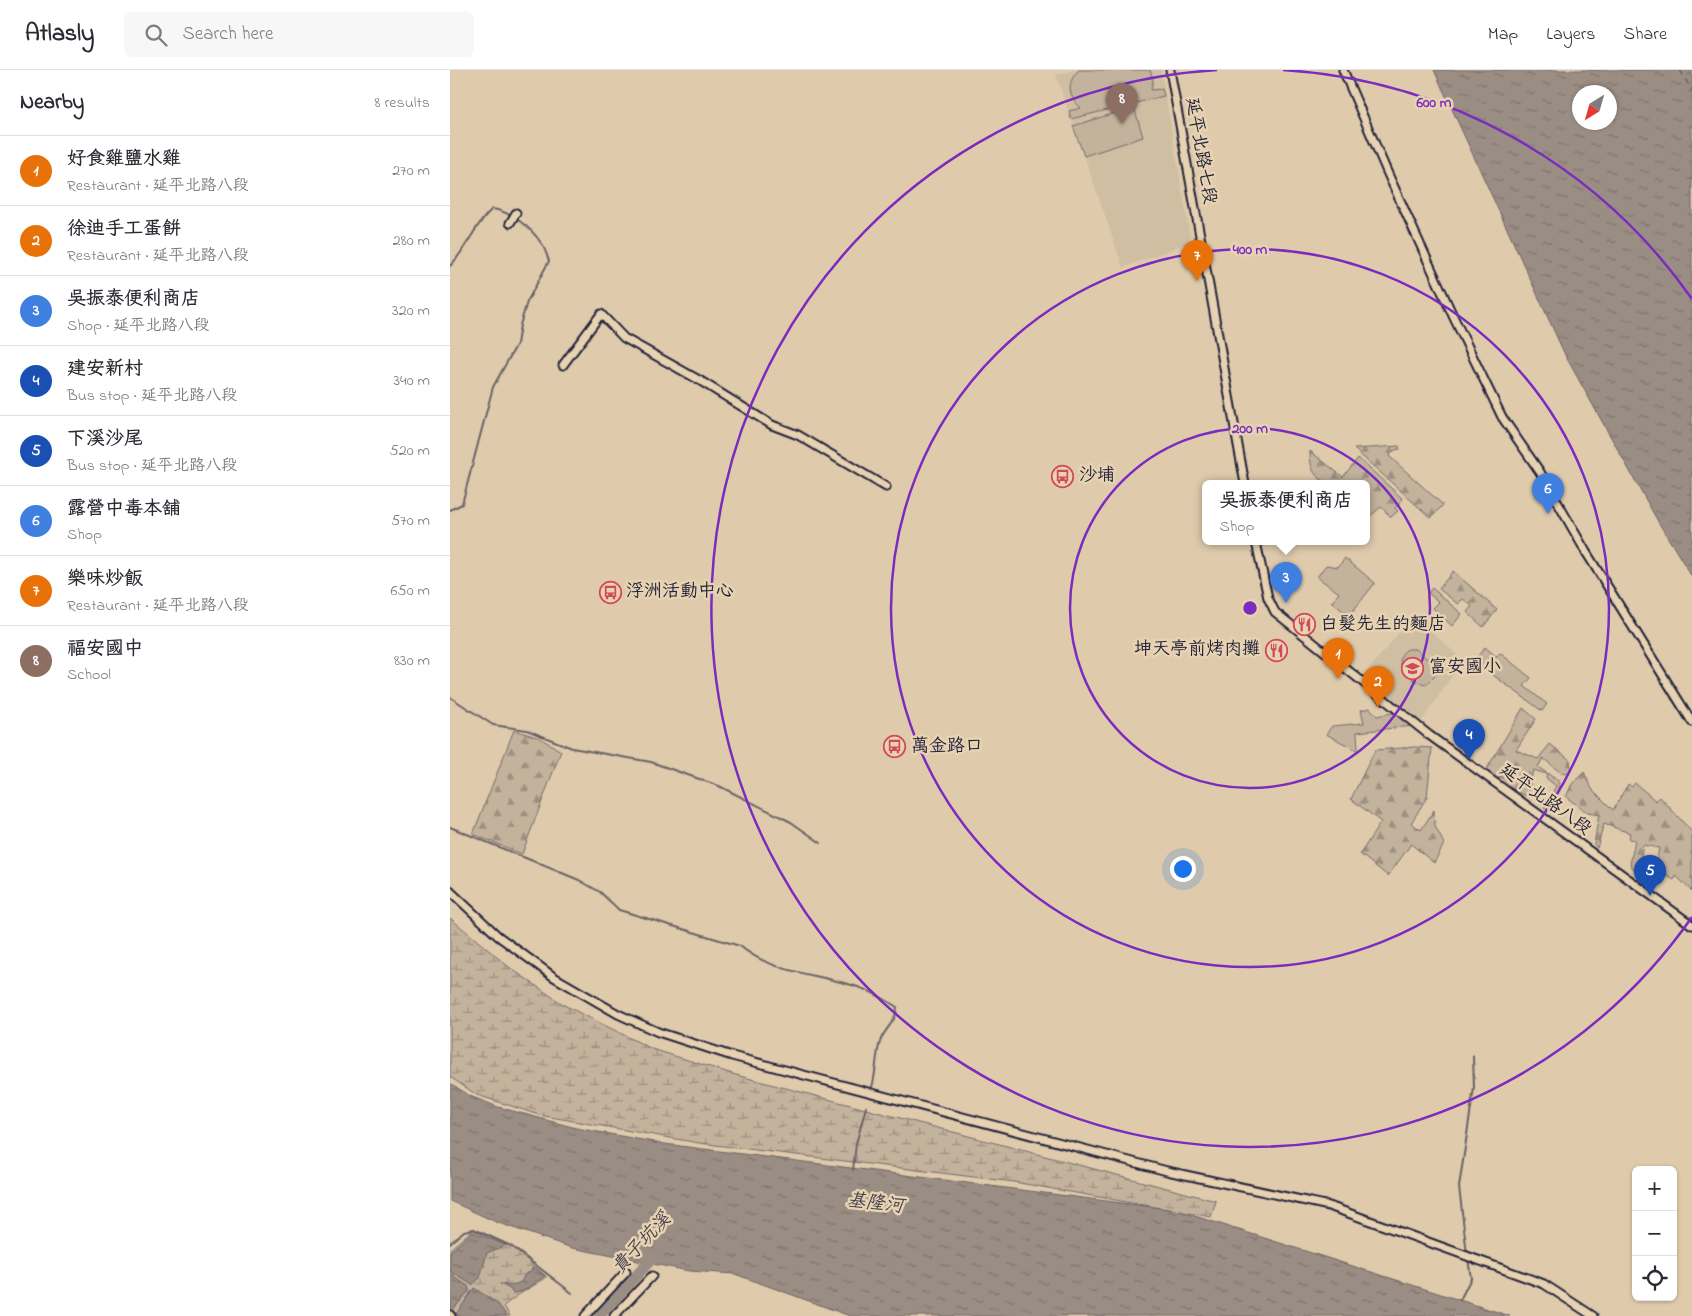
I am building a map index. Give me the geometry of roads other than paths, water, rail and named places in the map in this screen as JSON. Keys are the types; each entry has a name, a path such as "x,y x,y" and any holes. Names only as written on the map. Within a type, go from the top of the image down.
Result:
{"street":[{"name":"延平北路七段","path":"1170,70 1244,480"},
{"path":"1344,70 1388,174 1502,417 1540,472 1596,568 1692,722"},
{"path":"510,223 515,214"},
{"path":"563,365 601,314 624,338 699,380 772,425 798,435 886,487"},
{"name":"延平北路八段","path":"1257,545 1268,598 1275,612 1429,735 1692,925"},
{"path":"450,892 498,936 554,977 618,1014 658,1032 732,1056 1167,1171 1329,1206 1544,1284 1593,1316"},
{"path":"586,1316 626,1272"},
{"path":"614,1316 652,1276"}],"water":[{"path":"1434,70 1692,70 1692,577 1660,525 1566,357"},
{"name":"基隆河","path":"450,1083 470,1096 498,1107 576,1128 665,1144 1176,1210 1510,1316 850,1316 735,1274 689,1271 572,1248 496,1222 450,1201"},
{"path":"472,1232 506,1245 487,1253 480,1278 472,1285 450,1271 450,1252"},
{"path":"533,1267 545,1276 525,1290 513,1294 510,1289 500,1284 511,1286 521,1282 525,1274 531,1271"},
{"path":"450,1274 468,1286 469,1291 451,1312"},
{"path":"474,1288 498,1304 507,1316 459,1316 456,1314"}],"waterway":[{"path":"450,266 480,222 492,209 512,216 526,226 537,237 549,261 527,302 517,344 493,387 462,504 450,510"},
{"path":"450,697 493,725 527,730 572,748 651,762 719,786 791,822 821,843"},
{"path":"450,827 579,880 600,892 619,910 740,946 754,956 785,969 850,984 866,990 897,1007 897,1012 879,1045 872,1087"},
{"path":"1467,1254 1459,1187 1474,1088 1473,1056"},
{"path":"853,1170 856,1144 866,1107"},
{"path":"450,1243 464,1231 474,1229 511,1246 572,1293"},
{"name":"貴子坑溪","path":"599,1316 659,1251"},
{"path":"1460,1300 1471,1278 1468,1259"}],"place":[{"name":"福安國中","path":"1122,124"},
{"name":"樂味炒飯","path":"1197,281"},
{"name":"沙埔","path":"1063,476"},
{"name":"露營中毒本舖","path":"1548,514"},
{"name":"浮洲活動中心","path":"610,592"},
{"name":"吳振泰便利商店","path":"1286,603"},
{"name":"白髮先生的麵店","path":"1304,625"},
{"name":"坤天亭前烤肉攤","path":"1276,650"},
{"name":"富安國小","path":"1413,668"},
{"name":"好食雞鹽水雞","path":"1338,679"},
{"name":"徐迪手工蛋餅","path":"1378,707"},
{"name":"萬金路口","path":"895,747"},
{"name":"建安新村","path":"1469,760"},
{"name":"下溪沙尾","path":"1650,896"}]}
